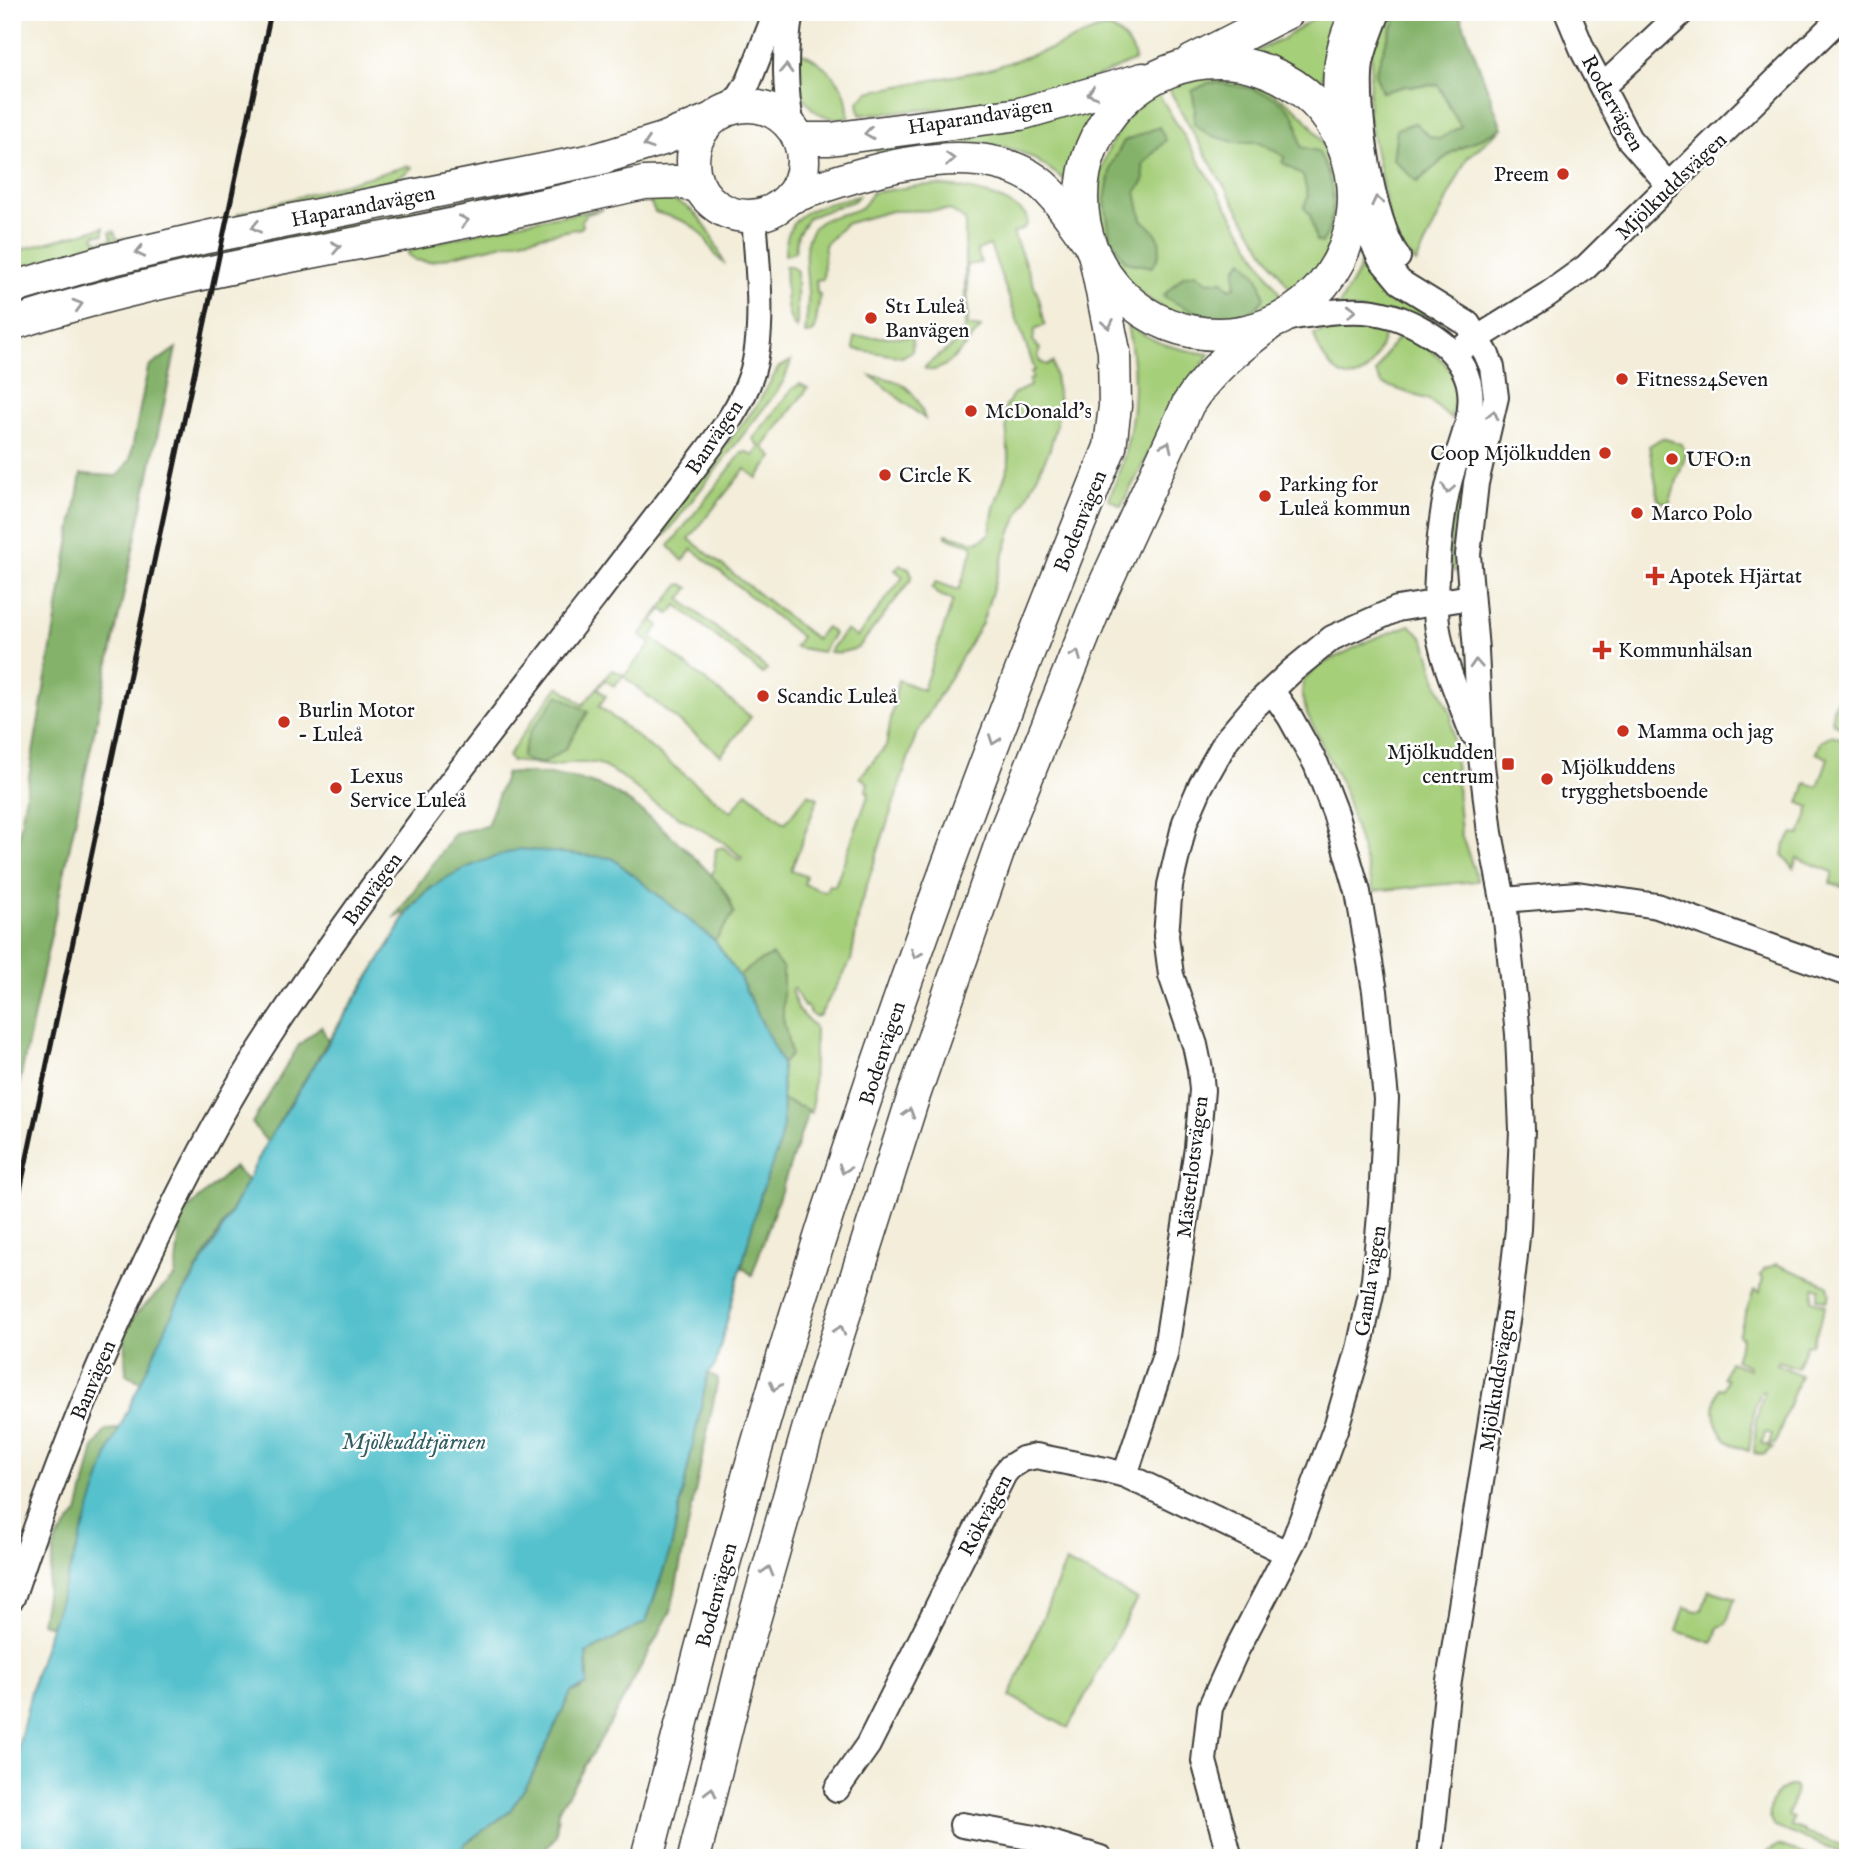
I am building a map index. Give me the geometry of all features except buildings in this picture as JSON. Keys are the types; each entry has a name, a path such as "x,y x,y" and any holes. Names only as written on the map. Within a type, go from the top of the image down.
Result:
{"main road":[{"path":"1171,71 1288,12"},
{"path":"1351,166 1339,99 1346,41 1359,12"},
{"path":"1171,71 1212,62 1248,65 1271,72 1292,83 1317,104 1334,125 1351,166"},
{"name":"Haparandavägen","path":"795,133 830,139 1020,114 1171,71"},
{"name":"Bodenvägen","path":"648,1858 763,1424 822,1234 907,978 998,730 1110,447 1115,406 1114,351 1093,250 1083,220 1082,188 1086,165 1095,140 1120,103 1140,86 1171,71"},
{"path":"743,106 754,106 775,112 795,133 804,159 803,170 796,190 773,210 754,216 726,211 710,201 699,186 694,169 694,150 700,133 717,116 743,106"},
{"name":"Haparandavägen","path":"12,288 104,261 207,237 598,159 663,139 717,116"},
{"name":"Haparandavägen","path":"789,198 920,161 955,158 1010,166 1043,186 1093,250 1118,291 1137,308 1161,322 1186,331 1214,335 1235,334 1275,323"},
{"name":"Bodenvägen","path":"694,1858 748,1641 810,1423 914,1098 1006,829 1100,595 1188,404 1221,362 1313,297 1339,263 1352,228 1355,200 1351,166"},
{"name":"Haparandavägen","path":"12,324 123,292 211,272 644,183 663,181 699,186"}],"street":[{"path":"717,116 740,96 749,82 776,12"},
{"path":"791,12 785,85 795,133"},
{"path":"1378,12 1362,63 1359,97 1363,137 1387,236 1395,253 1434,301"},
{"name":"Rodervägen","path":"1567,12 1584,53 1629,139 1670,186"},
{"path":"1602,86 1682,12"},
{"name":"Mjölkuddsvägen","path":"1454,355 1477,337 1576,276 1846,12"},
{"name":"Mjölkuddsvägen","path":"1351,166 1362,220 1380,258 1400,282 1468,324 1492,367 1496,397 1471,509 1468,555 1481,757 1514,991 1521,1130 1518,1228 1509,1308 1449,1681 1430,1858"},
{"name":"Banvägen","path":"12,1598 60,1460 122,1310 190,1171 231,1096 272,1031 391,863 669,501 741,401 757,351 758,264 754,216"},
{"name":"Mjölkuddsvägen","path":"1275,323 1348,310 1384,313 1416,324 1446,345 1467,379 1470,404 1448,486 1436,602 1439,638 1481,757"},
{"name":"Mästerlotsvägen","path":"1125,1475 1166,1354 1198,1136 1202,1090 1200,1069 1195,1045 1171,975 1166,919 1170,885 1185,822 1201,785 1227,739 1248,714 1332,638 1397,609 1471,597"},
{"name":"Gamla vägen","path":"1230,1858 1204,1760 1210,1708 1287,1553 1314,1488 1337,1424 1359,1349 1374,1280 1386,1100 1375,991 1358,892 1335,813 1316,764 1272,691"},
{"path":"1503,900 1577,894 1657,906 1848,974"},
{"name":"Rökvägen","path":"836,1789 868,1745 1004,1474 1023,1459 1037,1456 1056,1458 1125,1475 1287,1553"},
{"path":"962,1825 1035,1838 1100,1858"}],"green space":[{"path":"1323,12 1341,12 1325,54 1321,92 1297,75 1248,55 1283,39"},
{"path":"1386,12 1401,12 1391,29 1382,92 1406,86 1438,85 1461,126 1439,140 1429,136 1415,123 1398,129 1394,160 1417,182 1452,152 1502,128 1467,158 1416,263 1402,248 1391,228 1368,113 1372,49"},
{"path":"1401,12 1459,12 1502,128 1452,152 1417,182 1393,159 1397,129 1415,123 1429,136 1439,139 1461,126 1438,85 1406,86 1382,92 1375,73 1391,29"},
{"path":"1110,28 1127,41 1135,60 1078,84 1045,94 992,103 860,115 858,102 868,92 986,70 1097,30"},
{"path":"798,52 826,68 837,81 845,94 849,117 824,116 806,101 798,81"},
{"path":"1208,76 1248,83 1282,99 1308,122 1327,151 1336,184 1336,220 1326,255 1305,290 1304,288 1295,296 1228,194 1168,87"},
{"path":"1210,82 1267,94 1277,99 1293,114 1301,147 1318,151 1331,185 1333,209 1328,232 1322,243 1316,241 1310,215 1304,207 1308,197 1303,176 1282,162 1285,157 1259,142 1234,142 1209,135 1194,124 1192,91"},
{"path":"1158,93 1278,291 1283,303 1266,315 1229,322 1189,318 1159,306 1134,286 1115,260 1103,230 1099,198 1103,165 1125,121 1140,105"},
{"path":"1098,107 1080,144 1069,183 1025,154 983,143 930,146 877,155 876,149"},
{"path":"1159,127 1166,140 1143,164 1144,181 1136,192 1142,220 1154,230 1159,242 1159,254 1152,267 1126,262 1110,238 1105,200 1111,165 1124,141"},
{"path":"407,166 412,167 401,176 383,184 236,221 238,214"},
{"path":"623,169 623,172 229,258 231,248"},
{"path":"923,185 977,191 1003,201 1026,215 1028,223 1023,229 1013,233 1039,298 1045,325 1035,330 1033,341 1040,349 1040,362 1047,365 1053,362 1059,403 1057,422 1050,449 1012,529 982,623 916,735 860,906 851,961 817,1017 804,1007 794,988 791,990 799,1011 813,1025 815,1031 812,1113 784,1100 328,1041 399,929 406,912 709,881 714,870 716,849 723,847 739,860 742,858 723,842 651,801 621,776 597,763 552,766 511,761 508,756 559,686 583,705 612,670 625,675 651,644 640,635 682,584 689,588 680,599 767,669 763,674 677,605 669,614 662,609 653,620 659,626 651,637 751,717 721,755 623,676 614,686 605,680 598,689 606,696 599,706 731,812 747,792 785,823 808,794 818,798 791,871 806,876 804,884 825,892 829,885 835,886 869,793 866,791 868,783 860,777 886,746 898,680 923,690 953,600 937,594 932,588 936,582 959,590 973,549 972,545 946,537 946,534 976,542 990,532 994,507 1009,465 1005,408 1013,394 1030,386 1029,380 1033,379 1031,372 1035,370 990,245 977,250 981,263 967,265 968,326 981,328 947,364 939,369 924,368 957,341 965,327 965,220 947,210 891,211 845,224 825,245 823,279 816,280 817,293 820,294 815,330 805,334 808,296 806,246 811,232 825,220 860,208 871,193"},
{"path":"858,196 854,201 809,217 798,234 795,252 785,255 791,227 798,218 819,207"},
{"path":"657,198 682,204 692,211 708,229 724,263 693,227 681,220 655,212 649,200"},
{"path":"602,209 587,214 581,221 581,228 428,262 415,260 408,254 418,247 523,222"},
{"path":"104,227 104,234 96,234 94,237 98,241 112,240 110,232 114,231 117,239 133,238 12,274 12,252"},
{"path":"1365,248 1383,281 1436,324 1338,307 1358,272"},
{"path":"212,253 209,264 12,310 12,300 127,268"},
{"path":"1243,260 1257,276 1264,298 1254,309 1242,315 1229,317 1201,313 1163,296 1183,276 1196,273 1208,282 1223,281 1229,289 1235,287 1236,267"},
{"path":"785,266 797,271 797,329 790,317 786,300"},
{"path":"1364,323 1387,327 1377,354 1369,368 1360,375 1342,375 1327,361 1314,334 1345,324"},
{"path":"1127,325 1166,345 1209,354 1121,506 1109,499 1124,456 1132,413 1133,369"},
{"path":"1402,334 1422,344 1447,366 1456,386 1451,419 1429,400 1382,384 1376,373 1389,348"},
{"path":"854,337 913,337 912,351 902,357 854,349"},
{"path":"176,348 12,1118 12,875 81,474 118,476 130,459 148,368"},
{"path":"791,361 778,390 665,535 669,518 757,405 779,367"},
{"path":"871,376 891,379 906,387 917,400 925,419"},
{"path":"800,384 808,388 763,447 773,457 757,478 745,469 689,539 816,639 826,627 834,634 822,652 794,647 801,637 692,549 683,561 669,546 742,453 747,452 753,456 760,447 753,439 792,389"},
{"path":"1662,438 1682,444 1686,454 1669,504 1659,501 1649,446"},
{"path":"1478,447 1455,572 1450,554 1454,507 1462,470"},
{"path":"900,565 909,568 911,580 858,648 839,653 829,652 846,630 857,637 903,577 895,570"},
{"path":"1410,625 1425,640 1438,685 1451,714 1461,834 1478,881 1374,891 1343,787 1307,714 1302,697 1303,681 1318,666 1370,640"},
{"path":"559,695 588,712 566,748 543,764 528,761 521,757 530,732"},
{"path":"1841,697 1848,698 1848,731 1833,723 1833,708"},
{"path":"1831,735 1848,740 1848,876 1842,887 1830,883 1833,872 1797,858 1794,868 1783,856 1785,844 1793,834 1800,835 1810,807 1799,803 1806,783 1818,787 1828,758 1816,753 1820,742"},
{"path":"506,773 546,774 586,781 611,791 654,821 701,864 726,894 734,913 715,941 612,858 430,887 406,912 394,918 455,833 487,826"},
{"path":"772,955 783,969 783,1018 791,1055 782,1064 739,976"},
{"path":"321,1026 328,1041 267,1142 252,1123 299,1045"},
{"path":"783,1100 809,1110 752,1275 742,1267 756,1210 779,1137"},
{"path":"234,1167 248,1181 176,1306 142,1383 126,1374 124,1332 132,1318 175,1276 181,1215"},
{"path":"1776,1264 1828,1285 1830,1294 1827,1301 1817,1298 1820,1289 1814,1287 1812,1300 1826,1305 1812,1344 1806,1345 1797,1368 1779,1361 1777,1364 1800,1375 1775,1444 1769,1444 1772,1434 1765,1432 1762,1443 1773,1448 1763,1455 1754,1453 1756,1420 1764,1392 1761,1391 1754,1410 1749,1451 1738,1447 1723,1435 1718,1428 1714,1409 1719,1388 1723,1389 1727,1380 1723,1378 1729,1362 1749,1369 1749,1366 1735,1360 1742,1338 1738,1335 1754,1290 1760,1292 1763,1278 1760,1276 1764,1269"},
{"path":"708,1373 718,1379 671,1611 612,1720 558,1811 556,1836 539,1858 461,1858 464,1844 509,1812 530,1780 571,1692 580,1690 588,1676 586,1653 646,1622 671,1548"},
{"path":"120,1429 111,1446 53,1626 41,1623 56,1540 78,1513 94,1447 106,1430"},
{"path":"1066,1562 1137,1599 1068,1728 1010,1696"},
{"path":"1709,1590 1735,1598 1726,1624 1718,1627 1713,1643 1677,1631 1685,1607 1702,1610"},
{"path":"1794,1786 1796,1790 1788,1816 1793,1818 1791,1826 1848,1847 1848,1855 1775,1827 1770,1815 1772,1802 1779,1792"},
{"path":"1779,1845 1815,1858 1767,1858 1769,1851"}],"water":[{"name":"Mjölkuddtjärnen","path":"520,849 612,858 715,941 739,976 782,1064 783,1127 777,1152 761,1193 715,1366 708,1373 671,1548 646,1622 586,1653 587,1685 571,1692 530,1780 509,1812 464,1844 461,1858 12,1858 12,1775 34,1678 111,1446 176,1306 219,1235 267,1142 408,912 420,898 449,876"}],"railway":[{"path":"12,1228 271,12"}],"place":[{"name":"Preem","path":"1563,174"},
{"name":"St1 Luleå Banvägen","path":"871,318"},
{"name":"Fitness24Seven","path":"1622,379"},
{"name":"McDonald's","path":"971,411"},
{"name":"Coop Mjölkudden","path":"1605,453"},
{"name":"UFO:n","path":"1672,459"},
{"name":"Circle K","path":"885,475"},
{"name":"Parking for Luleå kommun","path":"1265,496"},
{"name":"Marco Polo","path":"1637,513"},
{"name":"Apotek Hjärtat","path":"1655,576"},
{"name":"Kommunhälsan","path":"1602,650"},
{"name":"Scandic Luleå","path":"763,696"},
{"name":"Burlin Motor - Luleå","path":"284,722"},
{"name":"Mamma och jag","path":"1623,731"},
{"name":"Mjölkudden centrum","path":"1508,764"},
{"name":"Mjölkuddens trygghetsboende","path":"1547,779"},
{"name":"Lexus Service Luleå","path":"336,788"}]}
